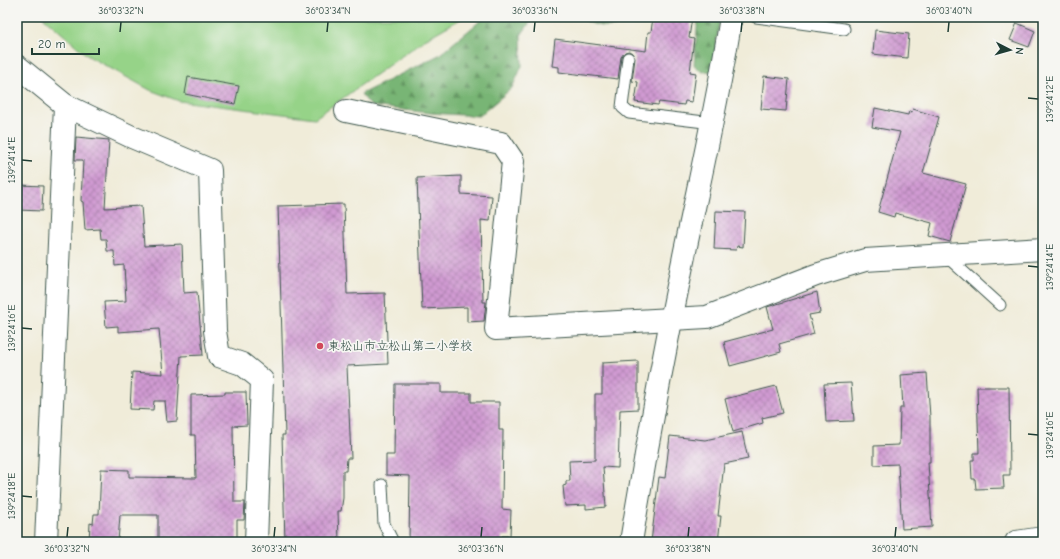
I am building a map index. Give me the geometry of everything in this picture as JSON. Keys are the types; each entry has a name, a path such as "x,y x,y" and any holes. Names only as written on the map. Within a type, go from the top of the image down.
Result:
{"street":[{"path":"631,542 672,320 722,79 731,17"},
{"path":"17,66 65,105 132,137 210,170 215,331 219,356 242,364 262,380 256,542"},
{"path":"46,542 65,105"},
{"path":"346,111 501,143 513,161 496,329 707,317 816,275 865,260 1043,249"},
{"path":"1016,542 1043,538"}],"lane":[{"path":"756,17 844,29"},
{"path":"628,58 622,107 629,113 713,123"},
{"path":"944,254 1000,305"},
{"path":"382,485 384,524 393,542"}],"green space":[{"path":"43,17 464,17 427,38 315,118 179,101 150,90 88,56"},
{"path":"485,17 534,17 521,35 522,66 512,88 479,116 430,113 371,106 361,94 439,55"},
{"path":"581,17 630,17 626,24 602,26 586,21"},
{"path":"698,17 720,17 712,71 702,72 694,65"}],"building":[{"path":"653,17 692,17 689,38 694,39 690,72 696,73 692,102 685,101 684,105 659,102 658,105 635,102 638,82 632,81 635,58 629,51 625,52 621,57 618,79 559,72 559,67 552,66 555,39 646,51 648,32 651,32"},
{"path":"1017,23 1035,31 1029,47 1010,40"},
{"path":"875,30 909,34 907,58 873,54"},
{"path":"764,76 789,79 786,111 761,109"},
{"path":"188,77 239,86 235,104 185,94"},
{"path":"875,108 908,115 909,111 912,112 913,109 939,117 923,173 966,184 950,242 929,236 932,223 895,213 894,217 878,212 900,132 872,127"},
{"path":"76,137 109,140 105,208 141,206 144,246 182,244 184,293 197,292 203,355 181,356 177,421 167,422 165,401 154,401 153,410 130,409 132,372 163,374 159,329 118,332 118,326 106,327 104,302 126,301 124,265 115,266 114,251 107,251 106,239 101,239 100,229 85,230 83,202 81,201 83,160 75,160"},
{"path":"461,176 461,194 492,196 490,221 481,220 483,302 486,302 484,321 467,322 467,307 422,309 417,178"},
{"path":"20,185 43,186 42,211 19,210"},
{"path":"344,204 347,294 385,293 388,364 347,366 351,458 347,458 346,471 343,471 343,498 341,511 338,511 339,542 285,542 282,435 285,435 278,206"},
{"path":"716,211 745,212 743,247 737,246 736,250 714,249"},
{"path":"817,292 820,313 809,315 814,334 779,344 781,352 730,366 724,342 773,329 767,307"},
{"path":"638,361 638,409 620,410 618,468 603,467 606,507 586,509 586,505 565,506 563,486 566,485 566,481 570,481 569,461 595,460 595,394 602,394 602,363"},
{"path":"927,373 930,417 930,462 928,462 932,527 902,529 898,464 874,465 874,446 899,445 900,408 903,408 901,375"},
{"path":"851,383 854,421 826,422 824,384"},
{"path":"395,384 441,384 441,393 471,393 471,402 499,402 499,430 503,430 502,509 511,510 510,536 502,536 502,542 409,542 410,476 386,475 386,455 394,455"},
{"path":"776,386 783,413 762,418 763,423 733,432 725,399"},
{"path":"977,387 1009,387 1010,475 1003,475 1004,488 976,489 975,479 972,479 971,460 974,460 974,453 979,453"},
{"path":"225,392 246,392 247,425 233,426 234,502 245,502 244,520 237,520 237,542 158,542 158,515 120,515 118,542 89,542 90,523 93,524 94,514 99,514 101,469 129,470 129,477 196,478 195,435 191,435 191,395 225,394"},
{"path":"742,432 748,459 724,464 718,516 721,516 718,542 651,542 659,477 665,478 670,436 705,440"}],"place":[{"name":"東松山市立松山第二小学校","path":"320,346"}]}
